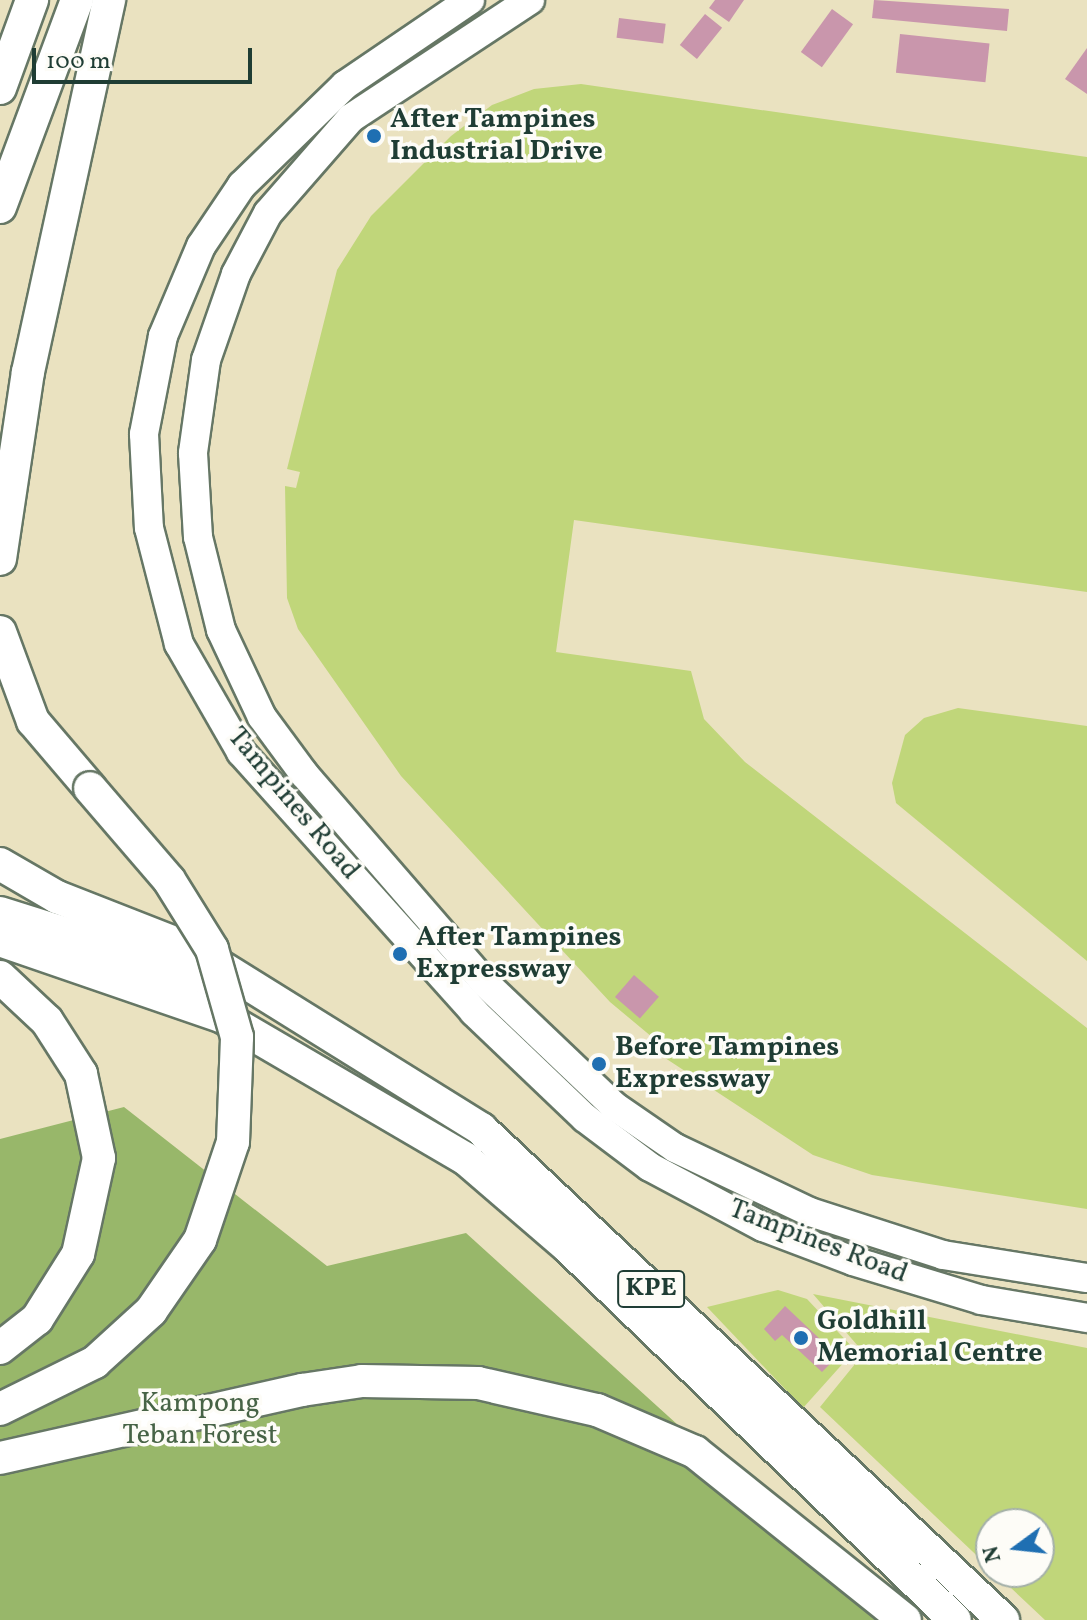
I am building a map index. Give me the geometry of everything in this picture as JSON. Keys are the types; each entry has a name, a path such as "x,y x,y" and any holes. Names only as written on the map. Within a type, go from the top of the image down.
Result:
{"highway":[{"path":"0,37 13,0"},
{"path":"0,88 32,0"},
{"path":"0,207 77,0"},
{"path":"0,472 28,372 109,0"},
{"path":"0,559 28,372"},
{"path":"0,632 33,721 161,869 212,949 237,1037 233,1142 200,1240 151,1311 95,1362 0,1409"},
{"path":"0,864 57,897 197,952 281,1003"},
{"path":"0,913 37,938"},
{"path":"0,940 37,938 281,1003"},
{"name":"KPE","path":"37,938 122,979 223,1017 466,1159 566,1245 955,1620"},
{"path":"0,977 47,1021 81,1074 99,1158 78,1254 37,1319 0,1348"},
{"name":"KPE","path":"281,1003 481,1129 1003,1620"},
{"path":"4,1456 302,1390 422,1380 478,1383 597,1410 695,1452 753,1492 905,1620"}],"main road":[{"name":"Tampines Road","path":"470,0 345,85 242,185 201,246 163,336 144,434 149,528 179,644 241,752 474,1012 585,1118 650,1167 763,1227 930,1285 1037,1312 1087,1318"},
{"name":"Tampines Road","path":"530,0 351,118 268,213 236,274 206,360 193,453 198,537 221,630 262,717 304,774 569,1071 675,1148 743,1183 866,1231 1026,1271 1087,1278"},
{"path":"1026,1271 1042,1295 1037,1312"}],"green space":[{"path":"581,84 1087,157 1087,592 574,520 556,652 691,671 704,719 745,762 1087,1028 1087,1209 872,1175 813,1155 662,1056 664,1047 610,1002 401,776 298,629 287,598 285,486 296,488 300,472 287,469 337,270 371,216 451,136 492,105 534,89"},
{"path":"958,708 1087,726 1087,961 896,803 892,783 905,735 924,718"},
{"name":"Kampong Teban Forest","path":"124,1107 327,1266 466,1233 893,1620 0,1620 0,1139"},
{"path":"778,1290 807,1299 855,1350 803,1408 707,1307"},
{"path":"813,1294 1087,1348 1087,1620 1045,1620 1011,1588 1055,1588 1055,1508 975,1508 975,1554 820,1407 864,1353"}],"building":[{"path":"715,0 744,0 729,22 709,8"},
{"path":"874,0 1009,9 1007,31 872,18"},
{"path":"832,9 853,24 822,67 801,52"},
{"path":"705,14 722,28 697,59 680,45"},
{"path":"619,18 666,24 663,44 617,38"},
{"path":"900,34 990,43 985,82 896,73"},
{"path":"1087,48 1087,94 1065,79"},
{"path":"634,975 659,997 640,1019 615,997"},
{"name":"Goldhill Memorial Centre","path":"785,1306 838,1356 822,1372 782,1335 775,1341 764,1329"}],"place":[{"name":"After Tampines Industrial Drive","path":"374,136"},
{"name":"After Tampines Expressway","path":"400,954"},
{"name":"Before Tampines Expressway","path":"599,1064"},
{"name":"Goldhill Memorial Centre","path":"801,1338"}]}
